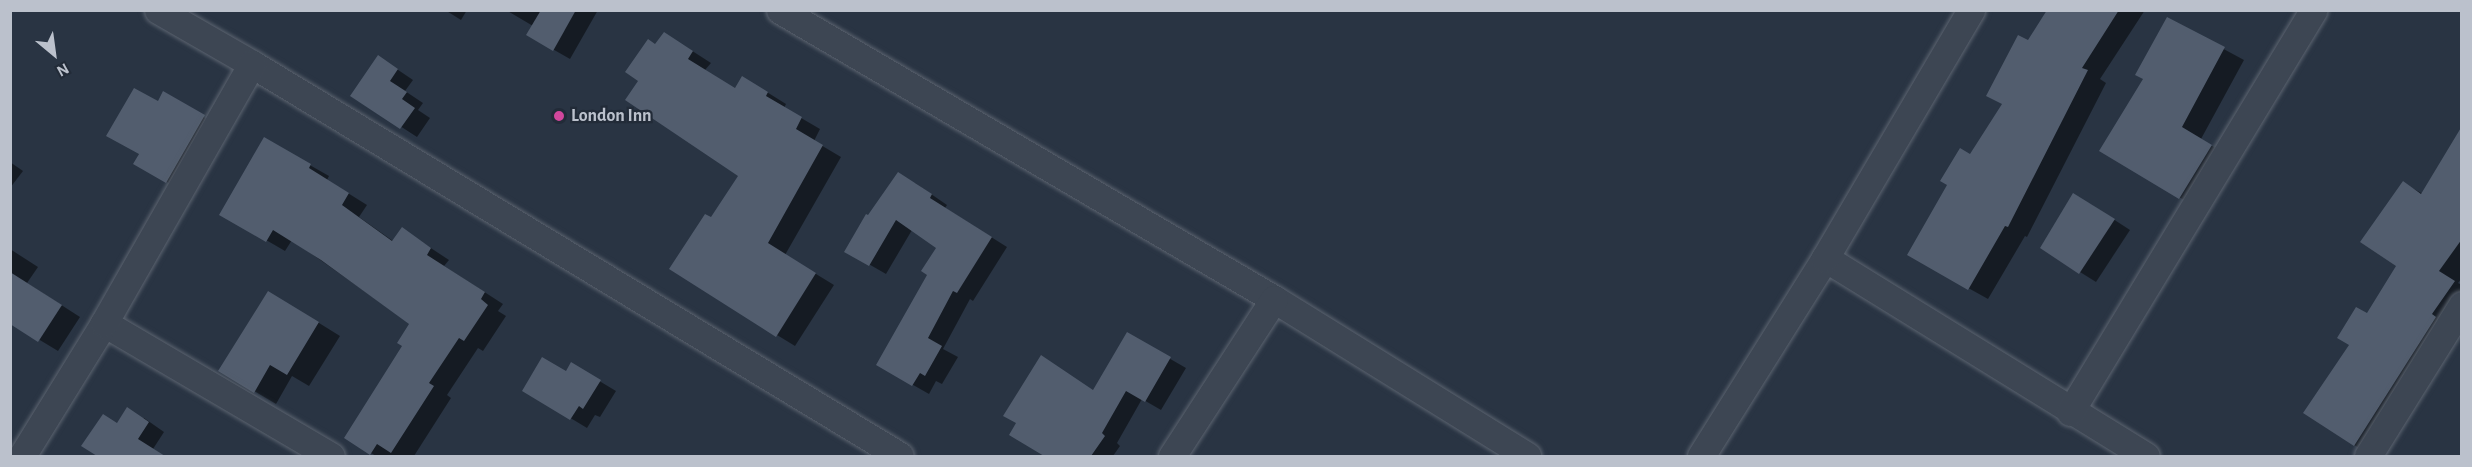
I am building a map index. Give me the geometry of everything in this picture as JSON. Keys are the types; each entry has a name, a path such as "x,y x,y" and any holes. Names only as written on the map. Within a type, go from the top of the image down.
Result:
{"street":[{"path":"158,10 252,64 900,456"},
{"path":"780,10 1274,299 1527,456"},
{"path":"1701,456 1825,258 1971,10"},
{"path":"2070,412 2313,10"},
{"path":"22,456 104,323 252,64"},
{"path":"1825,258 2070,412 2146,456"},
{"path":"1172,456 1274,299"},
{"path":"2368,456 2462,305"},
{"path":"104,323 331,456"}],"building":[{"path":"541,10 576,10 553,51 526,35"},
{"path":"2047,10 2119,10 2082,68 2088,70 2008,227 2005,226 1968,290 1907,255 1947,185 1940,181 1960,148 1970,154 2002,104 1986,96 2018,35 2028,40"},
{"path":"2167,17 2225,47 2182,127 2212,145 2179,199 2099,151 2143,79 2135,75"},
{"path":"664,32 693,51 688,59 735,88 742,76 768,92 766,96 802,117 796,129 823,145 768,243 816,273 776,337 669,269 705,214 711,217 738,176 625,100 638,81 625,72 648,39 655,44"},
{"path":"378,55 398,69 390,81 407,92 402,99 415,108 400,129 350,96"},
{"path":"134,88 158,101 163,91 205,115 166,183 133,164 139,154 106,136"},
{"path":"2462,126 2462,239 2439,271 2455,281 2432,314 2436,317 2354,446 2303,413 2349,345 2337,338 2356,307 2367,313 2396,266 2360,242 2403,181 2421,194"},
{"path":"264,137 311,164 309,168 349,193 342,205 392,241 402,227 431,248 427,255 485,292 481,299 488,305 464,341 459,338 429,383 434,386 391,453 377,444 370,455 344,438 402,346 397,343 409,324 321,260 273,230 266,242 219,215"},
{"path":"898,172 932,194 930,198 992,237 957,293 953,291 928,338 942,346 925,376 920,373 912,386 876,365 927,275 921,271 936,248 896,220 869,266 844,252 866,214 868,215"},
{"path":"2073,193 2115,219 2079,274 2040,248"},
{"path":"10,272 62,305 38,342 10,324"},
{"path":"268,291 319,322 287,375 270,365 254,393 218,371"},
{"path":"1127,332 1171,357 1145,402 1126,391 1102,433 1105,436 1091,456 1044,456 1009,435 1016,423 1003,416 1041,355 1093,390"},
{"path":"542,357 566,371 571,362 601,380 583,409 579,406 570,420 522,391"},
{"path":"127,407 149,422 138,439 165,456 97,456 81,446 103,414 117,423"}],"place":[{"name":"London Inn","path":"559,116"}]}
